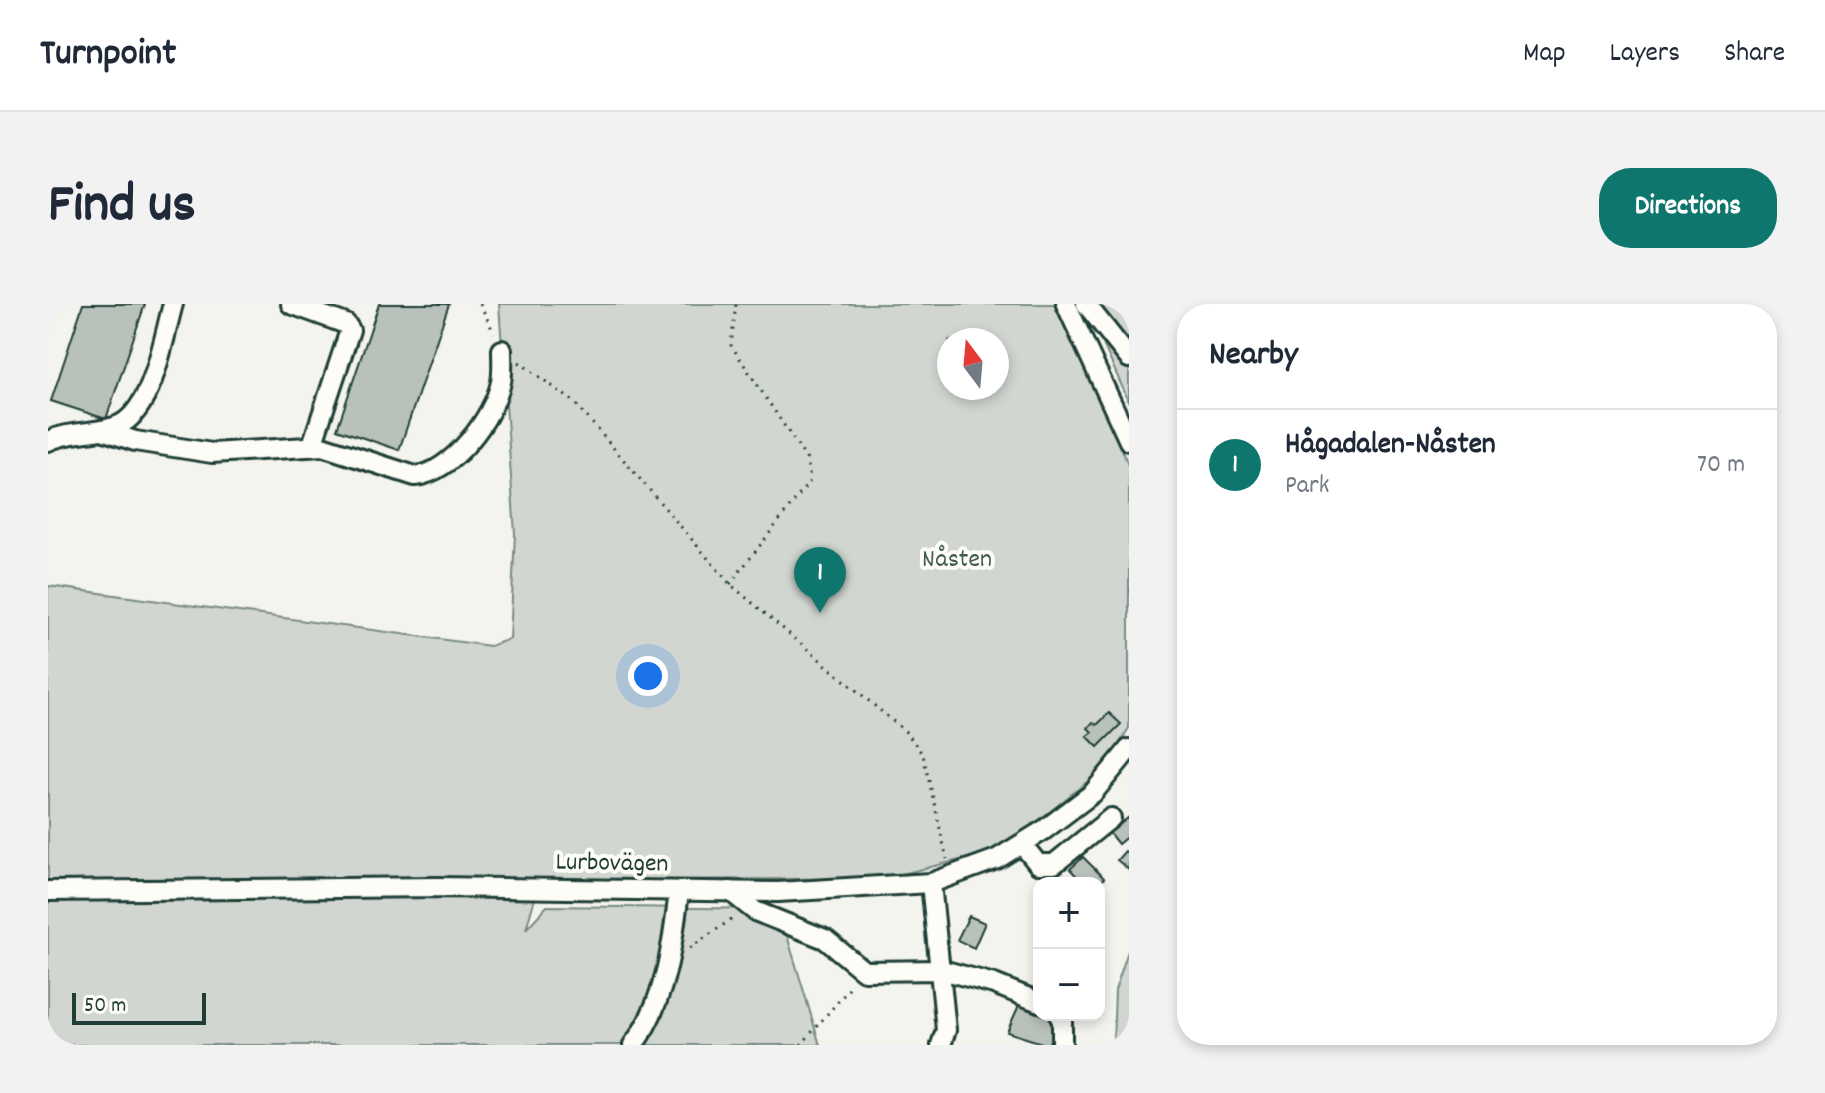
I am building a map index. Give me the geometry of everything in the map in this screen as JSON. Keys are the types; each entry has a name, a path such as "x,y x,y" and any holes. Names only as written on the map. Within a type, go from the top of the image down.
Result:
{"street":[{"path":"48,441 62,435 102,430 131,420 143,402 173,304"},
{"path":"291,304 346,324 350,330 312,445"},
{"path":"1066,304 1129,441"},
{"path":"1086,304 1129,358"},
{"path":"102,430 135,441 212,453 312,445 415,476 437,472 489,412 501,381 502,350"},
{"name":"Lurbovägen","path":"48,891 423,887 860,890 931,883 952,878 1022,844 1093,793 1129,749"},
{"path":"1022,844 1038,864 1054,864 1111,818"},
{"path":"931,883 946,1030 941,1045"},
{"path":"633,1045 656,999 669,959 679,891"},
{"path":"730,891 746,904 825,939 864,971 942,970 994,984 1033,1000"},
{"path":"1062,1021 1062,1045"}],"path":[{"path":"480,304 502,350 574,402 730,584 907,733 923,755 952,878"},
{"path":"730,584 810,481 807,460 731,345 736,304"},
{"path":"669,959 710,936 737,916 746,904"},
{"path":"801,1045 844,994"}],"green space":[{"name":"Nåsten","path":"499,304 1054,304 1100,390 1129,468 1129,728 1104,768 1004,849 886,878 540,881 526,929 547,906 779,909 820,1045 48,1045 48,586 490,646 510,639 515,534"},
{"path":"1085,304 1129,304 1129,402"},
{"path":"1129,948 1129,1045 1113,1045 1115,990"}],"building":[{"path":"83,304 145,304 106,419 51,401"},
{"path":"379,304 449,304 399,450 337,429"},
{"path":"1109,713 1121,724 1098,747 1087,736 1092,732 1088,728 1093,722 1097,725"},
{"path":"1129,817 1129,835 1118,844 1109,833"},
{"path":"1125,851 1129,854 1129,870 1117,860"},
{"path":"1083,857 1103,877 1077,877 1070,869"},
{"path":"969,916 985,923 974,948 957,940"},
{"path":"1019,1005 1033,1011 1033,1021 1058,1021 1048,1045 1007,1032"}],"place":[{"name":"Hågadalen-Nåsten","path":"820,613"}]}
